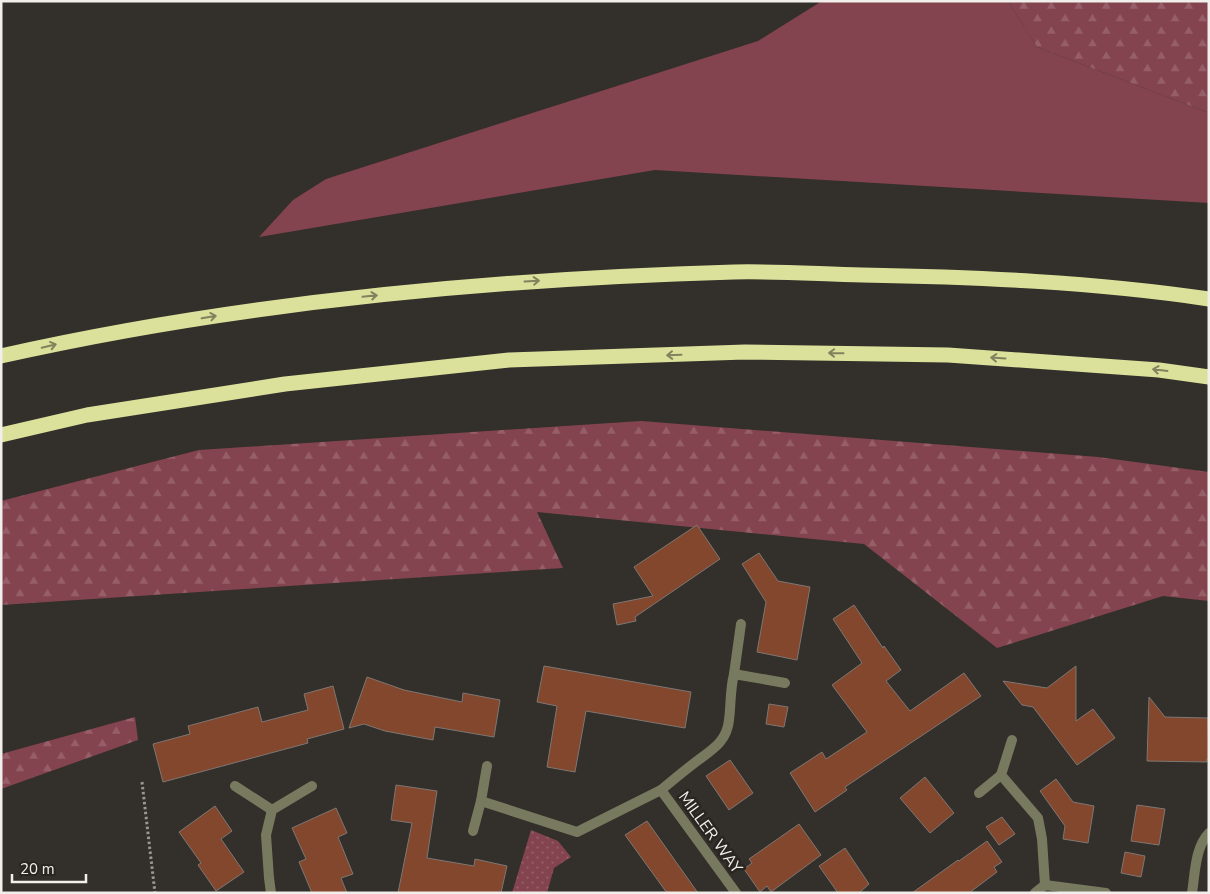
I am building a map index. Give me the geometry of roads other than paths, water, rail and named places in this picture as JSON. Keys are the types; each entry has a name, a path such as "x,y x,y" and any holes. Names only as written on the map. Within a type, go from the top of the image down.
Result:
{"highway":[{"path":"1,356 64,342 274,306 527,281 736,272 922,276 1060,283 1209,299"},
{"path":"1,435 87,415 285,384 509,360 744,352 948,355 1159,370 1209,377"}],"street":[{"name":"MILLER WAY","path":"481,801 578,832 661,790 715,749 725,736 729,720 730,697 742,624"},
{"path":"734,674 785,683"},
{"path":"979,793 1001,775 1012,740"},
{"path":"473,831 481,801 487,766"},
{"path":"1001,775 1038,818 1042,839 1045,886"},
{"path":"235,786 272,810"},
{"path":"271,893 266,836 272,810 312,786"},
{"name":"MILLER WAY","path":"661,790 736,893"},
{"path":"1192,893 1203,839 1209,833"},
{"path":"1035,893 1045,886 1106,893"}]}
